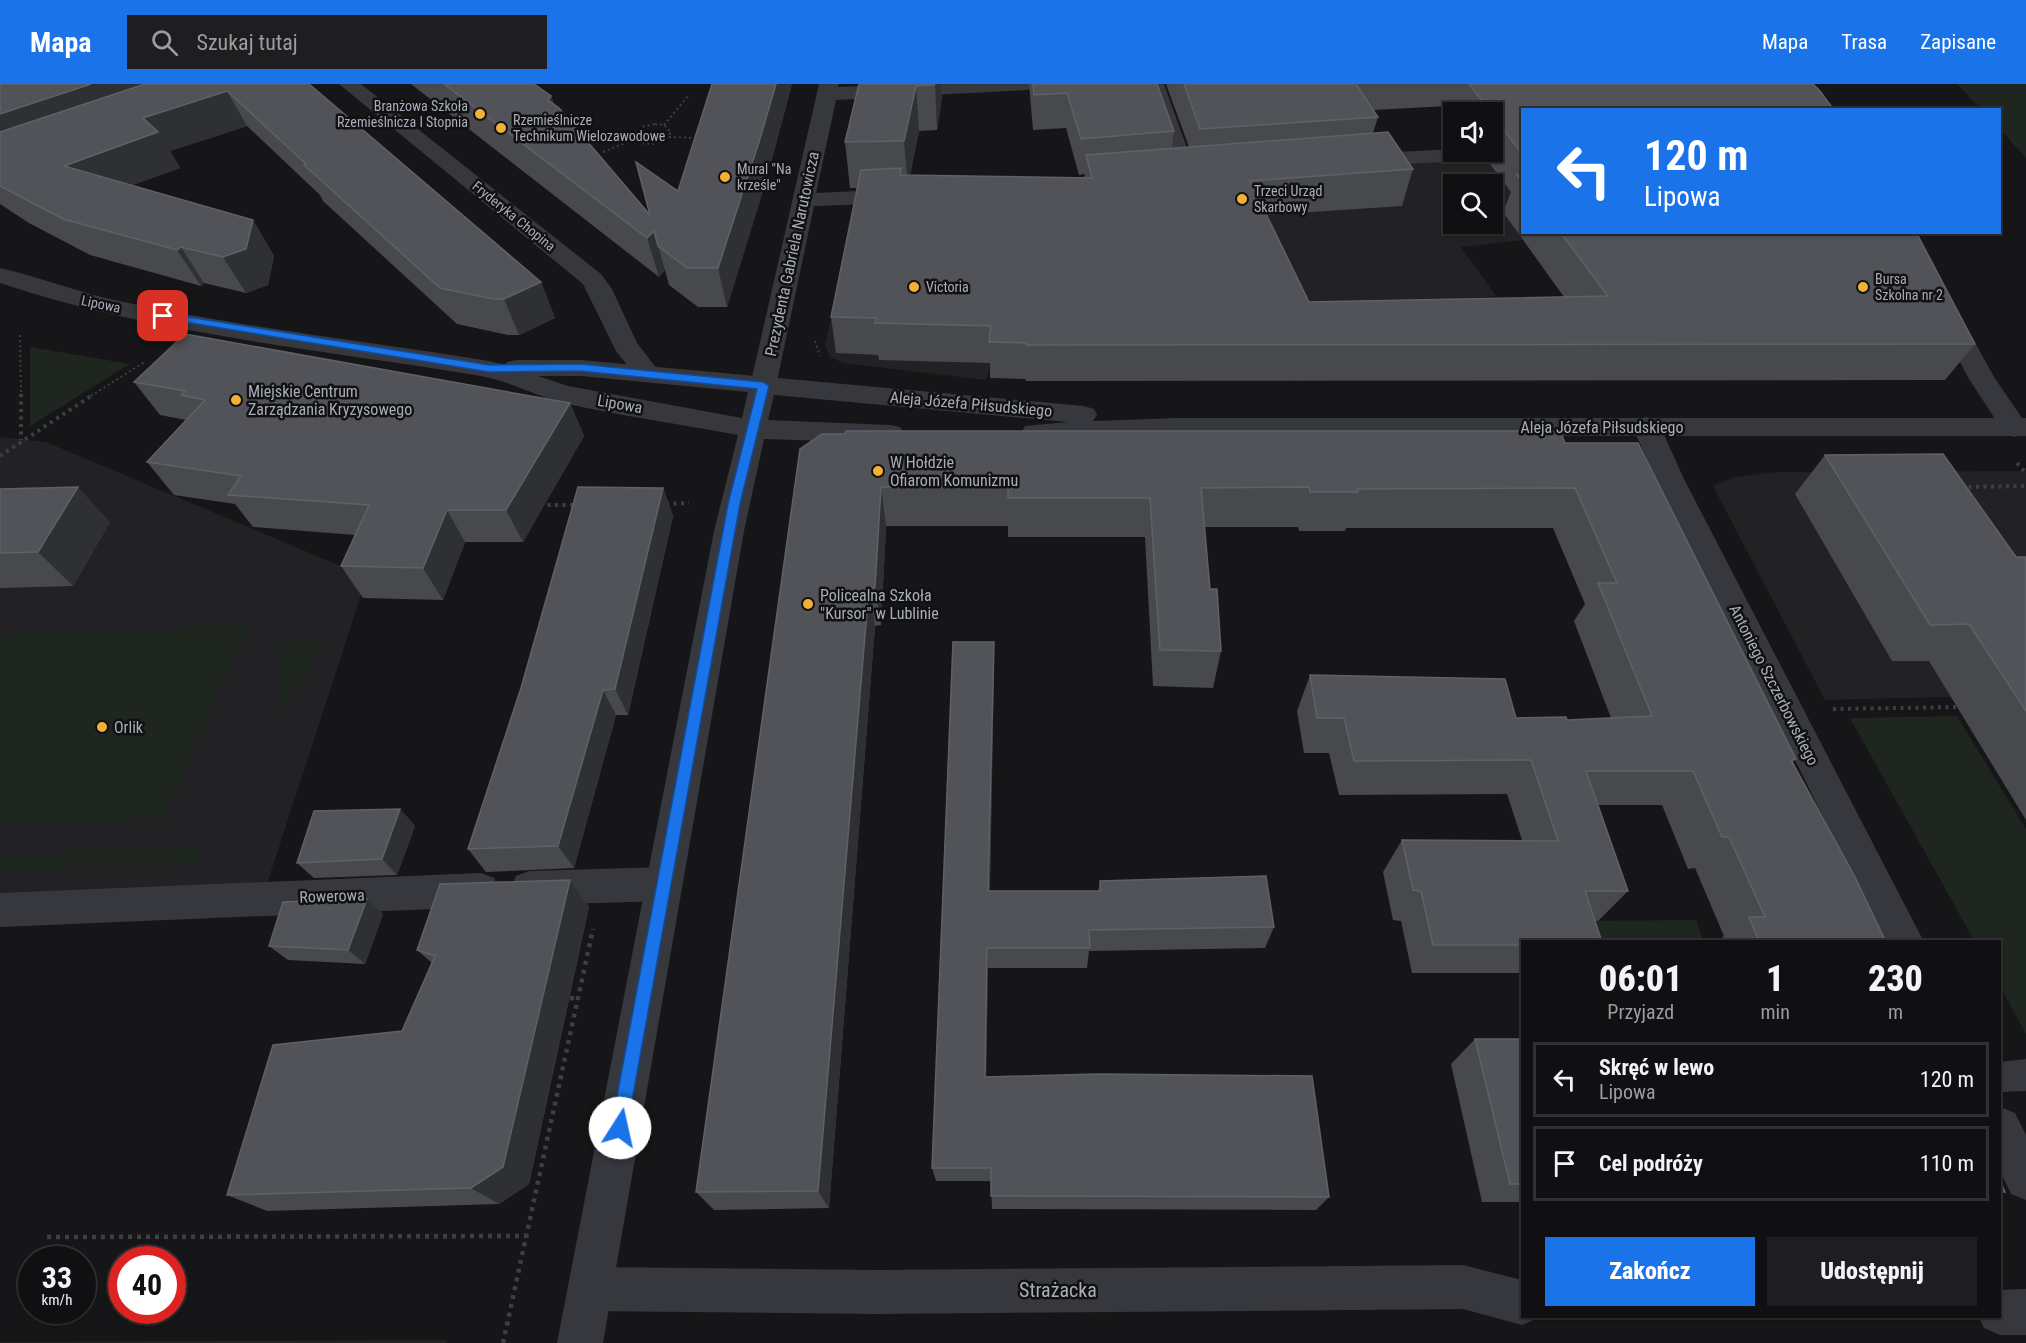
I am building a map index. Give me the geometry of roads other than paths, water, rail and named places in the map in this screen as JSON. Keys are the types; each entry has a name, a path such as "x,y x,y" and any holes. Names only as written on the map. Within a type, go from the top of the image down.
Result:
{"street":[{"name":"Fryderyka Chopina","path":"349,84 592,279 600,289 625,345 648,374"},
{"path":"828,89 1026,84"},
{"path":"1154,84 1185,173"},
{"name":"Prezydenta Gabriela Narutowicza","path":"580,1343 734,504 763,386 828,89"},
{"path":"1339,162 1443,156"},
{"path":"1162,175 1208,172"},
{"path":"804,200 925,194"},
{"path":"1903,234 1982,379 2020,428"},
{"name":"Lipowa","path":"0,275 57,294 117,308 232,329 489,369 580,368 763,386"},
{"name":"Lipowa","path":"489,369 564,394 753,429"},
{"name":"Aleja Józefa Piłsudskiego","path":"763,386 1046,410 1178,427"},
{"name":"Antoniego Szczerbowskiego","path":"1646,426 1675,489 1904,940"},
{"name":"Aleja Józefa Piłsudskiego","path":"1008,434 1178,427 2020,428"},
{"path":"753,429 919,435"},
{"name":"Rowerowa","path":"0,910 664,884"},
{"path":"2001,1130 2026,1179"},
{"name":"Strażacka","path":"591,1289 877,1292 1463,1287 1521,1302"},
{"path":"2001,1312 2026,1312"}],"lane":[{"path":"2001,1077 2026,1075"}],"place":[{"name":"Branżowa Szkoła Rzemieślnicza I Stopnia","path":"480,114"},
{"name":"Rzemieślnicze Technikum Wielozawodowe","path":"501,128"},
{"name":"Mural \"Na krześle\"","path":"725,177"},
{"name":"Trzeci Urząd Skarbowy","path":"1242,199"},
{"name":"Victoria","path":"914,287"},
{"name":"Bursa Szkolna nr 2","path":"1863,287"},
{"name":"Miejskie Centrum Zarządzania Kryzysowego","path":"236,400"},
{"name":"W Hołdzie Ofiarom Komunizmu","path":"878,471"},
{"name":"Policealna Szkoła \"Kursor\" w Lublinie","path":"808,604"},
{"name":"Orlik","path":"102,727"}]}
